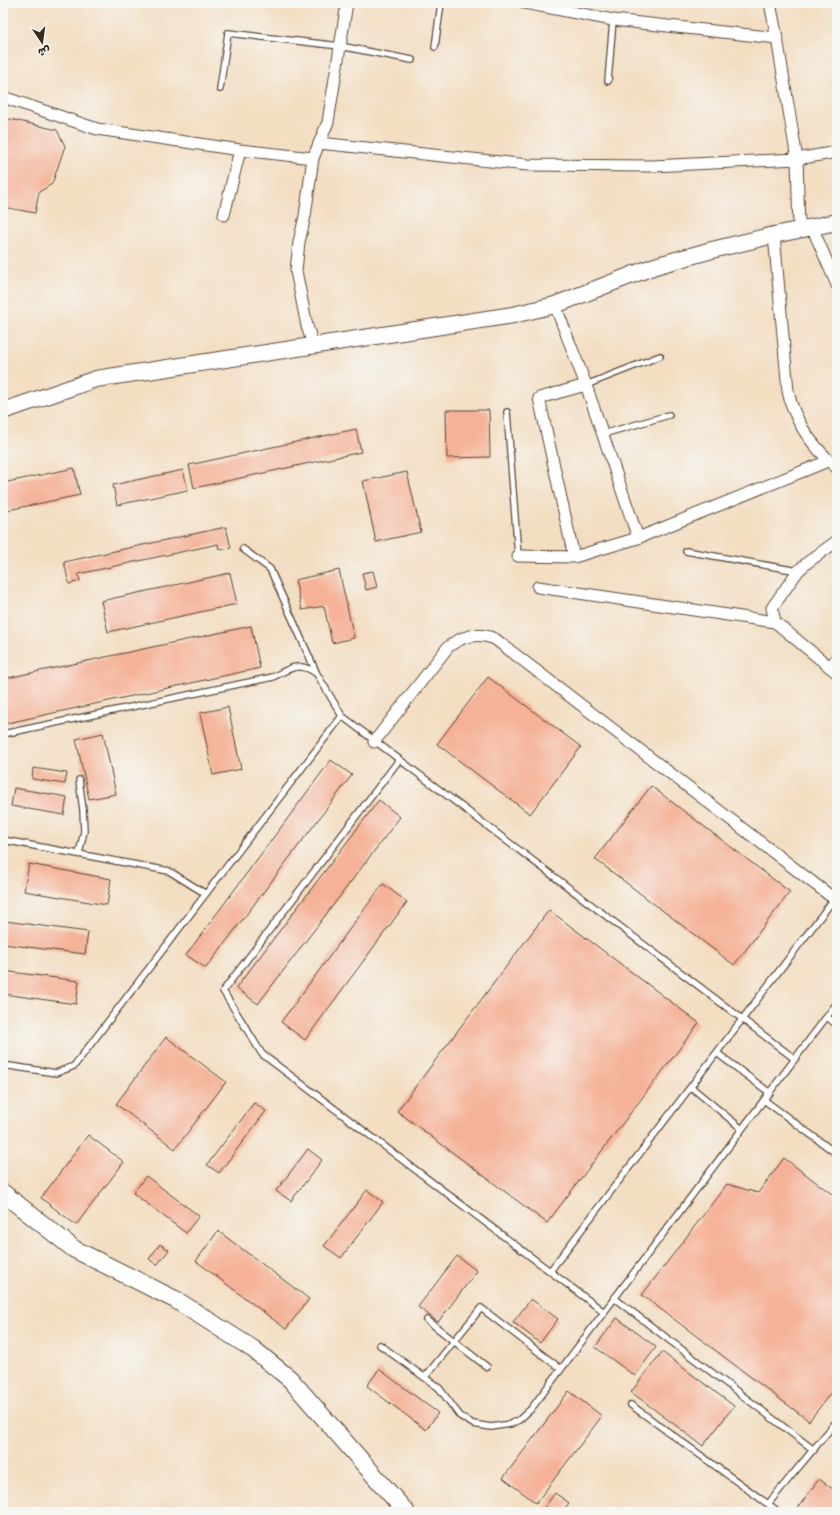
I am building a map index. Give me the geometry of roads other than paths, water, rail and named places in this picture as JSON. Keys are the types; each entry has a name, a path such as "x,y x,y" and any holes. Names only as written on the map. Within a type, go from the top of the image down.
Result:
{"main road":[{"path":"3,411 96,379 513,315 555,305 655,266 774,235 837,222"},
{"path":"3,1193 74,1249 176,1300 253,1349 290,1379 406,1512"}],"street":[{"path":"313,345 307,326 296,271 299,242 306,216 313,158 328,122 347,3"},
{"path":"525,3 613,20 777,38"},
{"path":"770,3 797,159 806,228 837,285"},
{"path":"3,97 97,129 240,150 313,158"},
{"path":"319,143 528,166 652,166 797,159 837,152"},
{"path":"224,215 240,150"},
{"path":"518,556 574,556 638,538 833,464 805,433 791,407 788,391 774,235"},
{"path":"555,305 586,385 638,538"},
{"path":"574,556 539,398 586,385"},
{"path":"775,622 772,608 798,571 837,541"},
{"path":"538,587 775,622 833,670 837,658"},
{"path":"374,742 448,647 457,640 466,636 488,636 495,639 836,900"}],"lane":[{"path":"435,47 441,3"},
{"path":"608,81 613,20"},
{"path":"220,89 228,33 340,46 412,60"},
{"path":"586,385 660,356"},
{"path":"507,412 518,556"},
{"path":"602,434 669,415"},
{"path":"243,549 270,570 317,674 342,716 374,742 794,1059"},
{"path":"686,551 798,571"},
{"path":"3,734 273,677 288,669 300,666 310,669 317,674"},
{"path":"3,1064 56,1073 74,1066 342,716"},
{"path":"399,760 223,991 262,1054 604,1312"},
{"path":"79,780 84,830 79,854"},
{"path":"3,840 169,871 206,894"},
{"path":"550,1271 690,1087 836,900"},
{"path":"380,1345 439,1388 452,1403 460,1416 473,1424 491,1427 510,1424 519,1420 531,1409 561,1370 837,1003"},
{"path":"827,1017 837,1025"},
{"path":"717,1053 770,1093"},
{"path":"690,1087 742,1129"},
{"path":"764,1100 837,1154"},
{"path":"614,1298 814,1450"},
{"path":"424,1377 481,1308 561,1370"},
{"path":"427,1320 487,1367"},
{"path":"630,1405 779,1512"},
{"path":"768,1504 837,1421"}]}
